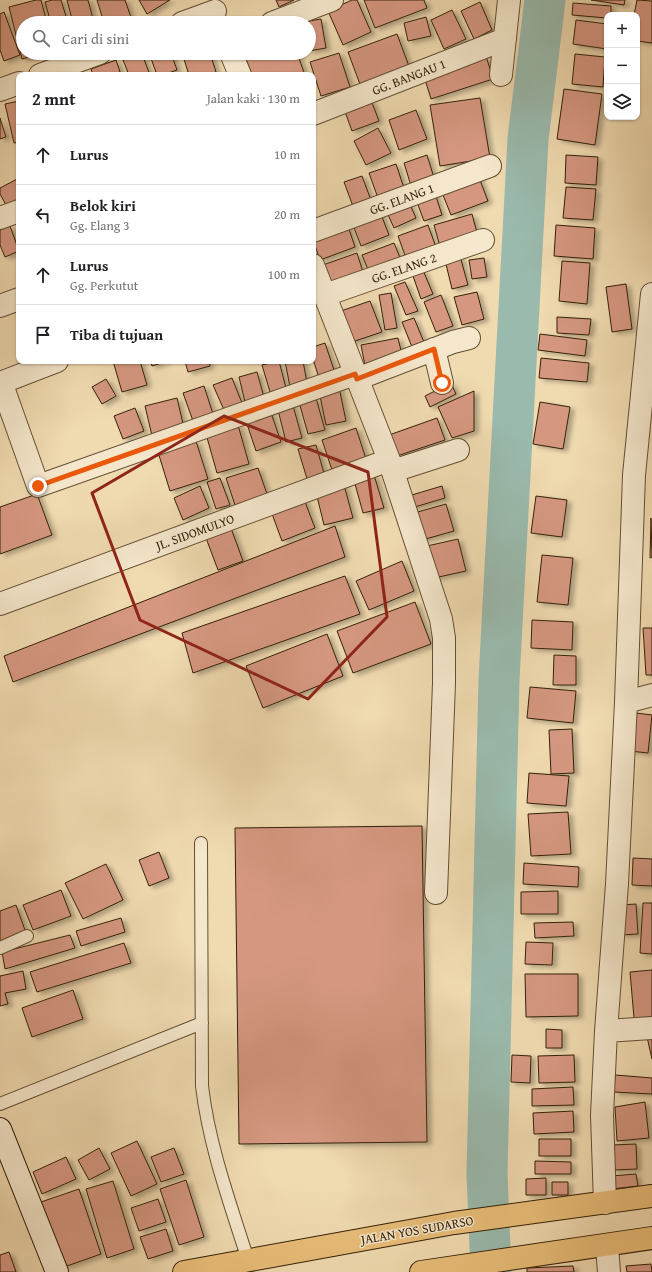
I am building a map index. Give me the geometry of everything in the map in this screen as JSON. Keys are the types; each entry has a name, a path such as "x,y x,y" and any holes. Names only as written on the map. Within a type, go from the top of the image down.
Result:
{"main road":[{"name":"JALAN YOS SUDARSO","path":"184,1272 454,1223 652,1196"},
{"path":"421,1272 554,1254 652,1238"}],"street":[{"path":"290,16 332,0"},
{"path":"501,75 509,0"},
{"path":"201,16 215,11"},
{"name":"GG. BANGAU 1","path":"316,113 505,39"},
{"path":"48,72 81,60"},
{"path":"234,60 239,72"},
{"path":"0,90 16,84"},
{"name":"GG. ELANG 1","path":"316,230 490,166"},
{"path":"0,218 16,212"},
{"name":"GG. ELANG 2","path":"325,295 483,240"},
{"path":"316,272 391,465 441,619 444,638 444,683 436,892"},
{"path":"605,1203 602,1115 606,1031 617,884 626,702 643,474 652,294"},
{"path":"0,306 16,300"},
{"path":"49,364 0,382 38,486 469,338"},
{"path":"434,349 442,383"},
{"name":"JL. SIDOMULYO","path":"0,604 391,465 458,450"},
{"path":"626,702 652,695"},
{"path":"606,1031 652,1028"},
{"path":"0,1129 57,1272"},
{"path":"607,1246 609,1272"}],"lane":[{"path":"201,842 202,1086 206,1118 214,1154 248,1260"},
{"path":"0,948 28,936"},
{"path":"0,1104 202,1023"}],"highlighted area":[{"path":"224,416 368,472 387,617 308,699 140,620 92,493"}],"building":[{"path":"41,0 45,16 16,16 16,35 9,7"},
{"path":"61,0 66,16 49,16 45,2"},
{"path":"67,0 88,0 92,16 71,16"},
{"path":"97,0 125,0 131,16 102,16"},
{"path":"139,0 170,0 147,14"},
{"path":"276,0 294,0 279,7"},
{"path":"352,0 357,0 371,32 343,45 328,11"},
{"path":"364,0 424,0 427,8 375,28"},
{"path":"591,0 625,0 624,5"},
{"path":"637,0 652,1 652,43 640,41 640,12 635,12"},
{"path":"480,2 492,30 474,39 461,11"},
{"path":"573,3 611,6 611,12 604,12 604,18 572,15"},
{"path":"452,10 466,39 444,49 431,20"},
{"path":"4,12 16,44 16,56 4,61 0,50 0,14"},
{"path":"426,17 431,36 408,41 404,23"},
{"path":"321,19 326,48 316,50 316,20"},
{"path":"576,20 604,24 604,49 573,44"},
{"path":"397,34 410,69 361,87 348,52"},
{"path":"339,53 350,87 321,96 316,81 316,72 313,72 310,62"},
{"path":"575,54 604,57 603,87 572,84"},
{"path":"486,56 493,79 431,99 424,76"},
{"path":"116,60 120,72 92,72 91,69"},
{"path":"123,60 144,60 149,72 128,72"},
{"path":"152,60 173,60 177,70 171,72 156,72"},
{"path":"184,60 212,60 216,72 188,72"},
{"path":"246,60 300,60 304,72 251,72"},
{"path":"564,89 602,94 595,145 557,139"},
{"path":"480,98 490,158 440,166 430,105"},
{"path":"371,100 379,121 352,131 344,109"},
{"path":"16,102 16,143 14,143 5,104"},
{"path":"416,110 427,139 399,150 389,120"},
{"path":"0,118 6,137 0,139"},
{"path":"378,128 391,153 366,165 354,141"},
{"path":"427,155 435,181 412,189 404,163"},
{"path":"566,155 598,157 596,185 565,183"},
{"path":"396,164 405,191 379,201 369,173"},
{"path":"478,175 488,201 451,215 441,190"},
{"path":"362,176 372,203 354,209 344,182"},
{"path":"16,180 16,209 10,212 0,194 0,188"},
{"path":"566,187 596,189 593,220 563,218"},
{"path":"434,190 442,215 424,221 415,197"},
{"path":"407,198 416,218 394,228 385,208"},
{"path":"379,209 389,235 361,246 351,220"},
{"path":"472,214 479,240 441,250 434,225"},
{"path":"347,223 355,247 320,260 316,249 316,238"},
{"path":"428,225 437,250 407,261 398,236"},
{"path":"556,225 595,228 593,259 554,256"},
{"path":"10,226 16,243 16,252 5,257 0,245 0,230"},
{"path":"394,243 401,260 369,272 362,255"},
{"path":"357,253 363,272 327,285 320,266"},
{"path":"460,256 468,285 452,289 445,260"},
{"path":"484,258 487,277 472,279 469,260"},
{"path":"562,261 590,263 587,304 559,301"},
{"path":"423,270 433,294 421,299 412,273"},
{"path":"405,282 418,311 406,315 394,286"},
{"path":"626,284 632,329 612,332 606,287"},
{"path":"477,292 484,319 462,325 454,297"},
{"path":"391,293 397,328 385,330 379,295"},
{"path":"441,295 453,326 436,332 424,302"},
{"path":"370,301 382,332 349,343 338,312"},
{"path":"557,317 591,319 589,335 557,333"},
{"path":"414,318 426,347 414,352 402,322"},
{"path":"540,334 587,340 585,356 538,350"},
{"path":"398,338 403,359 365,366 361,345"},
{"path":"325,343 335,373 319,378 315,364 316,364 316,346"},
{"path":"541,358 589,363 587,382 539,378"},
{"path":"114,364 141,364 147,385 122,392"},
{"path":"186,364 210,364 210,366 188,372"},
{"path":"280,364 286,388 270,392 262,365"},
{"path":"286,364 304,364 307,383 290,387"},
{"path":"257,372 264,397 245,402 239,377"},
{"path":"232,378 242,403 224,410 213,385"},
{"path":"106,379 116,396 102,404 92,387"},
{"path":"451,383 456,394 430,407 425,396"},
{"path":"204,386 213,414 193,421 183,393"},
{"path":"339,387 346,421 326,425 319,391"},
{"path":"474,391 474,431 452,438 438,407"},
{"path":"177,398 185,432 153,440 145,406"},
{"path":"316,398 325,430 308,434 299,402"},
{"path":"292,402 302,438 286,442 277,406"},
{"path":"540,402 570,407 563,449 533,444"},
{"path":"135,408 144,431 123,439 114,416"},
{"path":"270,410 281,442 256,451 245,418"},
{"path":"437,418 445,440 397,456 389,435"},
{"path":"238,425 249,464 217,473 206,434"},
{"path":"356,428 367,462 333,473 322,440"},
{"path":"196,441 208,479 170,491 158,452"},
{"path":"316,445 325,477 308,482 298,449"},
{"path":"258,468 267,494 235,505 226,478"},
{"path":"374,475 384,508 363,513 354,480"},
{"path":"220,478 230,505 216,509 207,482"},
{"path":"344,485 353,518 324,525 316,492"},
{"path":"200,486 209,508 183,520 174,498"},
{"path":"442,486 445,498 408,509 405,497"},
{"path":"37,494 52,535 0,554 0,507"},
{"path":"536,496 567,500 562,537 531,533"},
{"path":"304,499 315,528 282,541 271,511"},
{"path":"446,504 454,531 422,540 414,513"},
{"path":"651,518 652,557 650,558"},
{"path":"335,526 345,557 13,682 4,656"},
{"path":"231,528 243,561 218,570 206,538"},
{"path":"458,539 466,571 434,578 427,546"},
{"path":"542,555 573,558 568,605 537,602"},
{"path":"402,561 414,591 369,610 356,581"},
{"path":"345,576 360,614 193,673 182,633"},
{"path":"415,602 431,644 353,673 337,631"},
{"path":"532,620 573,622 572,650 531,648"},
{"path":"643,628 652,628 652,675 646,675"},
{"path":"327,634 343,676 263,708 246,666"},
{"path":"554,655 576,656 576,685 553,685"},
{"path":"530,687 576,691 573,723 527,718"},
{"path":"636,713 652,715 648,753 630,751"},
{"path":"572,729 574,773 551,774 549,730"},
{"path":"529,773 569,776 566,806 527,803"},
{"path":"568,812 571,854 531,856 528,814"},
{"path":"422,826 427,1142 239,1144 235,828"},
{"path":"159,852 169,878 149,886 139,860"},
{"path":"633,858 652,859 652,886 632,885"},
{"path":"524,863 579,867 578,887 523,884"},
{"path":"106,864 123,900 83,919 65,883"},
{"path":"61,890 71,916 33,930 23,905"},
{"path":"558,891 558,914 521,914 521,892"},
{"path":"643,903 652,903 652,954 640,953"},
{"path":"636,904 638,934 622,935 620,905"},
{"path":"16,905 26,933 0,942 0,911"},
{"path":"121,918 125,932 81,946 76,931"},
{"path":"573,922 574,936 535,938 534,923"},
{"path":"70,935 75,948 5,969 2,952"},
{"path":"526,942 553,943 552,965 525,964"},
{"path":"124,943 131,963 37,992 30,972"},
{"path":"652,970 652,1017 634,1018 630,972"},
{"path":"23,971 26,989 5,993 8,1004 0,1006 0,976"},
{"path":"525,974 578,974 578,1016 526,1017"},
{"path":"73,990 83,1019 32,1037 22,1008"},
{"path":"546,1029 562,1030 562,1048 546,1048"},
{"path":"652,1036 652,1059 647,1037"},
{"path":"512,1055 531,1056 530,1083 511,1082"},
{"path":"574,1055 575,1082 539,1083 538,1056"},
{"path":"615,1075 652,1078 652,1094 614,1092"},
{"path":"573,1087 574,1105 532,1106 532,1089"},
{"path":"645,1102 649,1138 617,1141 615,1107"},
{"path":"573,1111 574,1132 534,1134 533,1113"},
{"path":"539,1139 571,1139 571,1156 539,1156"},
{"path":"137,1141 157,1184 131,1196 111,1153"},
{"path":"636,1144 637,1169 613,1170 612,1145"},
{"path":"99,1148 110,1169 89,1180 78,1160"},
{"path":"174,1148 184,1174 161,1182 151,1157"},
{"path":"66,1157 76,1179 42,1194 33,1172"},
{"path":"535,1161 571,1162 571,1174 535,1174"},
{"path":"636,1174 638,1186 612,1189 611,1176"},
{"path":"546,1178 546,1195 526,1195 526,1179"},
{"path":"186,1180 204,1237 179,1245 160,1189"},
{"path":"113,1181 134,1249 107,1258 86,1189"},
{"path":"552,1182 568,1182 568,1195 552,1195"},
{"path":"79,1189 101,1254 64,1267 41,1202"},
{"path":"158,1199 166,1222 139,1231 131,1208"},
{"path":"166,1229 173,1251 148,1259 140,1237"},
{"path":"9,1252 16,1272 0,1272 0,1255"},
{"path":"651,1264 652,1272 627,1272 626,1266"},
{"path":"573,1266 574,1272 527,1272 527,1268"}],"waterway":[{"path":"491,1272 487,1174 499,680 528,139 545,0"}],"route":[{"path":"38,486 355,374 357,379 434,349 442,383"}]}
